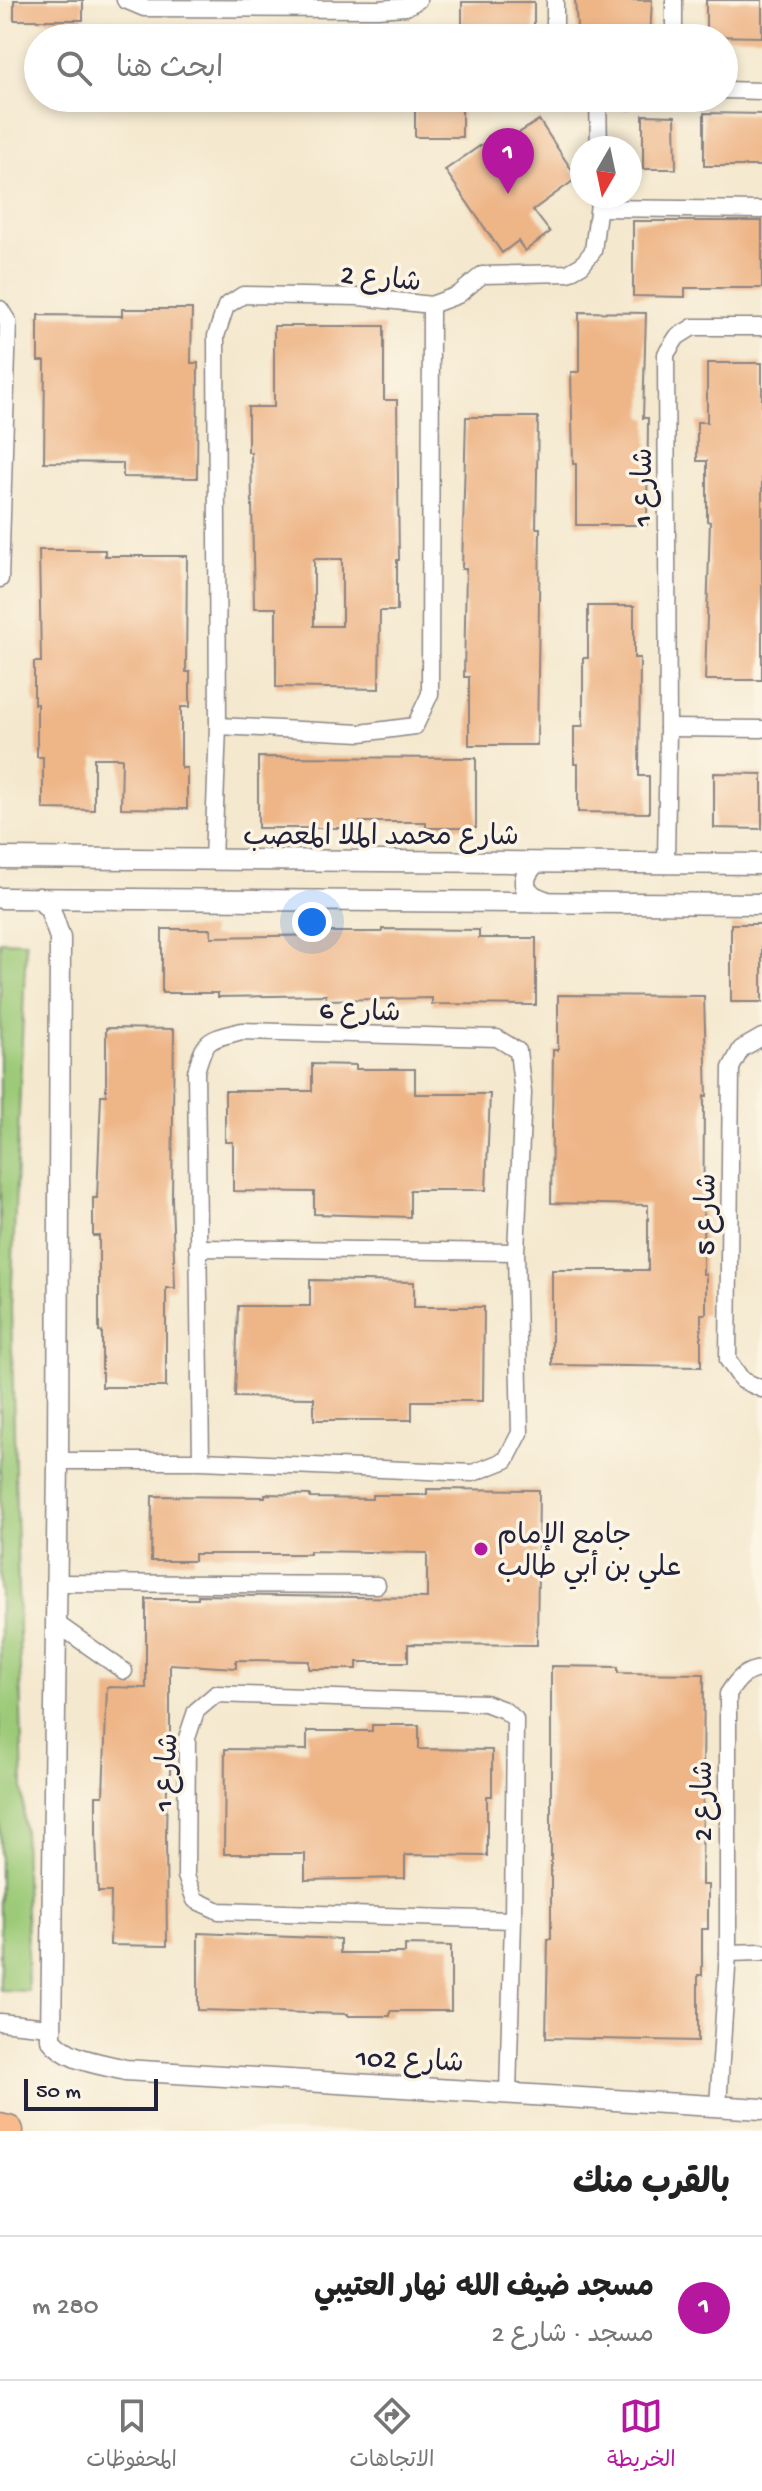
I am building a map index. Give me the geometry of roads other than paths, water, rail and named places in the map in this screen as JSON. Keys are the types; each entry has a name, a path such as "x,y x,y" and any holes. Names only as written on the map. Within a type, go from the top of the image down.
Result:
{"highway":[{"path":"0,2129 8,2131"}],"street":[{"path":"125,0 144,8 361,9 406,7 418,0"},
{"path":"555,0 555,24"},
{"path":"674,0 674,24"},
{"path":"738,90 762,91"},
{"path":"598,112 599,136"},
{"path":"642,204 762,210"},
{"path":"431,305 458,295 482,275 568,273 582,265 593,251 599,208"},
{"name":"شارع 2","path":"213,861 218,726 216,336 226,306 243,295 360,297 431,305 430,694 415,726 361,733 218,726"},
{"path":"0,309 8,322 0,579"},
{"name":"شارع 1","path":"666,863 666,354 677,337 693,327 762,327"},
{"path":"668,728 762,729"},
{"name":"شارع محمد الملا المعصب","path":"0,858 762,864"},
{"path":"535,863 526,872 525,886 532,897 545,901"},
{"path":"0,898 762,904"},
{"path":"0,2022 49,2027 58,1461 60,938 50,909 39,898"},
{"path":"60,938 72,910 84,899"},
{"name":"شارع 6","path":"58,1461 201,1461 473,1473 506,1460 520,1433 516,1252 523,1093 518,1051 497,1038 242,1031 216,1038 203,1047 196,1072 201,1461"},
{"name":"شارع 5","path":"762,1037 741,1049 731,1068 728,1360 742,1380 762,1389"},
{"path":"197,1248 516,1252"},
{"path":"56,1583 377,1585"},
{"path":"56,1623 124,1671"},
{"name":"شارع 2","path":"718,2106 728,1953 728,1694 737,1680 752,1670 762,1669"},
{"name":"شارع 1","path":"508,2092 513,1920 515,1719 504,1710 485,1703 216,1694 196,1711 187,1738 186,1876 195,1900 219,1911 513,1920"},
{"path":"728,1953 762,1952"},
{"name":"شارع 102","path":"49,2027 51,2039 59,2049 75,2058 125,2070 762,2109"}],"place":[{"name":"مسجد ضيف الله نهار العتيبي","path":"508,194"},
{"name":"جامع الإمام علي بن أبي طالب","path":"481,1549"}]}
